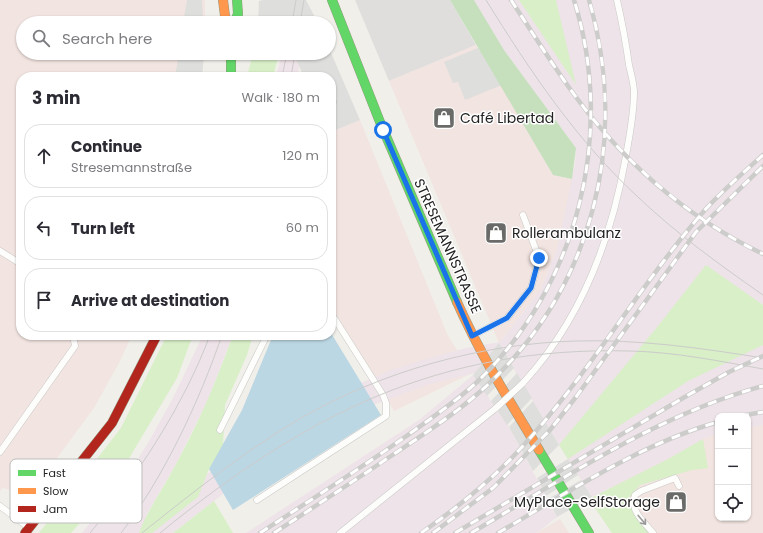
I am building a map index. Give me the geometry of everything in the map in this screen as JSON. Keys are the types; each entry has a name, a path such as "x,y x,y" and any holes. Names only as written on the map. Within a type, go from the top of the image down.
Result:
{"main road":[{"path":"223,0 225,16"},
{"path":"237,0 237,16"},
{"name":"STRESEMANNSTRASSE","path":"332,0 380,122 472,336 486,362 589,533"},
{"path":"231,60 231,72"},
{"path":"84,459 112,423 154,340"},
{"path":"27,531 33,523"}],"lane":[{"path":"340,533 496,408 523,383 542,362 579,304 595,269 611,224 628,141 634,91 617,0"},
{"path":"472,336 507,318 531,288 539,258 523,215"},
{"path":"0,251 16,261"},
{"path":"257,500 386,416 386,403 383,395 336,321"},
{"path":"0,452 75,346 74,340"},
{"path":"220,430 265,340"},
{"path":"653,533 635,511 633,506 635,495 641,491 675,478 679,486"},
{"path":"0,506 10,515"},
{"path":"18,523 27,531"}],"shaded area":[{"path":"0,0 205,0 205,16 16,16 16,60 203,60 202,72 16,72 16,340 130,340 119,363 94,408 56,459 10,459 10,490 3,488 0,491"},
{"path":"187,0 202,0 203,16 184,16"},
{"path":"306,0 314,16 258,16 259,1"},
{"path":"355,0 450,0 476,45 389,81"},
{"path":"474,0 763,0 763,425 751,427 751,413 715,413 715,434 592,497 511,364 427,385 365,408 237,483 173,533 82,533 90,523 142,523 142,459 138,459 173,398 201,340 231,340 207,402 175,466 145,517 243,449 340,392 393,369 466,348 500,342 541,289 557,250 575,163 576,148 504,50"},
{"path":"476,45 502,85 553,175 572,179 557,250 541,289 499,343 389,81"},
{"path":"478,48 502,85 465,100 458,82 453,83 444,62"},
{"path":"178,60 203,60 202,72 176,72"},
{"path":"280,60 300,60 298,72 277,72"},
{"path":"296,60 334,60 360,120 336,130 336,72 302,72"},
{"path":"360,120 448,336 472,373 394,411 336,314 336,130"},
{"path":"473,375 509,427 557,517 538,532 246,533 419,420"},
{"path":"763,425 763,533 612,533 589,499 703,439 715,434 715,521 751,521 751,427"},
{"path":"560,519 569,533 536,533 538,532"}],"green space":[{"path":"450,0 474,0 504,50 576,148 572,179 553,175"},
{"path":"519,0 556,0 576,85"},
{"path":"251,60 277,60 274,72 248,72"},
{"path":"706,265 763,305 763,345 688,381 568,459 559,445 658,326"},
{"path":"165,340 191,340 177,378 129,459 97,459 121,428"},
{"path":"231,340 252,340 247,355 225,405 223,446 209,469 198,497 152,533 139,533 199,418"},
{"path":"703,439 708,468 692,470 640,485 628,499 637,518 650,533 612,533 589,499 670,458"},
{"path":"214,501 233,533 173,533"},
{"path":"47,523 80,523 71,533 39,533"}],"water":[{"path":"271,340 335,340 381,415 233,510 209,469 242,410"}],"pier":[{"path":"499,343 514,368 487,396 473,375"},
{"path":"517,373 532,398 507,425 491,401"},
{"path":"533,401 559,445 533,471 509,427"},
{"path":"568,459 578,475 546,496 537,478"},
{"path":"581,480 592,497 557,517 548,499"}],"tram line":[{"path":"293,16 296,0"},
{"path":"301,16 304,0"},
{"path":"486,0 537,79 575,129 616,176 653,211 684,237 763,295"},
{"path":"283,72 286,60"},
{"path":"292,72 294,60"},
{"path":"142,463 173,413 187,387 208,340"},
{"path":"142,502 166,464 179,438 203,386 220,340"},
{"path":"142,533 200,487 240,458 301,418 332,401 365,387 433,363 468,354 504,348 539,343 575,341 622,341 646,343 763,358"},
{"path":"160,533 214,491 268,454 322,422 378,396 436,375 496,361 561,353 630,351 680,355 763,369"},
{"path":"90,533 98,523"},
{"path":"121,533 128,523"}],"railway":[{"path":"511,0 568,86 608,137 631,160 680,203 706,222 763,254"},
{"path":"260,533 387,449 442,411 468,390 511,344 540,301 563,255 579,205 588,154 591,103 586,51 574,0"},
{"path":"274,533 428,431 472,399 520,350 551,307 575,260 592,210 602,159 605,106 601,53 589,0"},
{"path":"421,533 474,493 499,471 522,447 570,390 680,240 704,211 763,155"},
{"path":"433,533 493,488 550,430 576,397 696,232 763,166"},
{"path":"455,533 683,398 729,372 763,356"},
{"path":"471,533 577,470 649,431 686,413 724,398 763,386"},
{"path":"751,414 763,412"},
{"path":"498,533 577,486 632,456 689,431 715,423"}],"traffic: fast":[{"path":"237,0 237,16"},
{"path":"332,0 380,122 457,302"},
{"path":"231,60 231,72"},
{"path":"539,450 589,533"}],"traffic: slow":[{"path":"223,0 225,16"},
{"path":"457,302 485,359 539,450"}],"traffic: jam":[{"path":"84,459 112,423 154,340"},
{"path":"25,533 33,523"}],"place":[{"name":"Café Libertad","path":"444,118"},
{"name":"Rollerambulanz","path":"496,233"},
{"name":"MyPlace-SelfStorage","path":"676,502"}],"route":[{"path":"383,130 472,336 493,327 507,318 531,288 539,258"}]}
